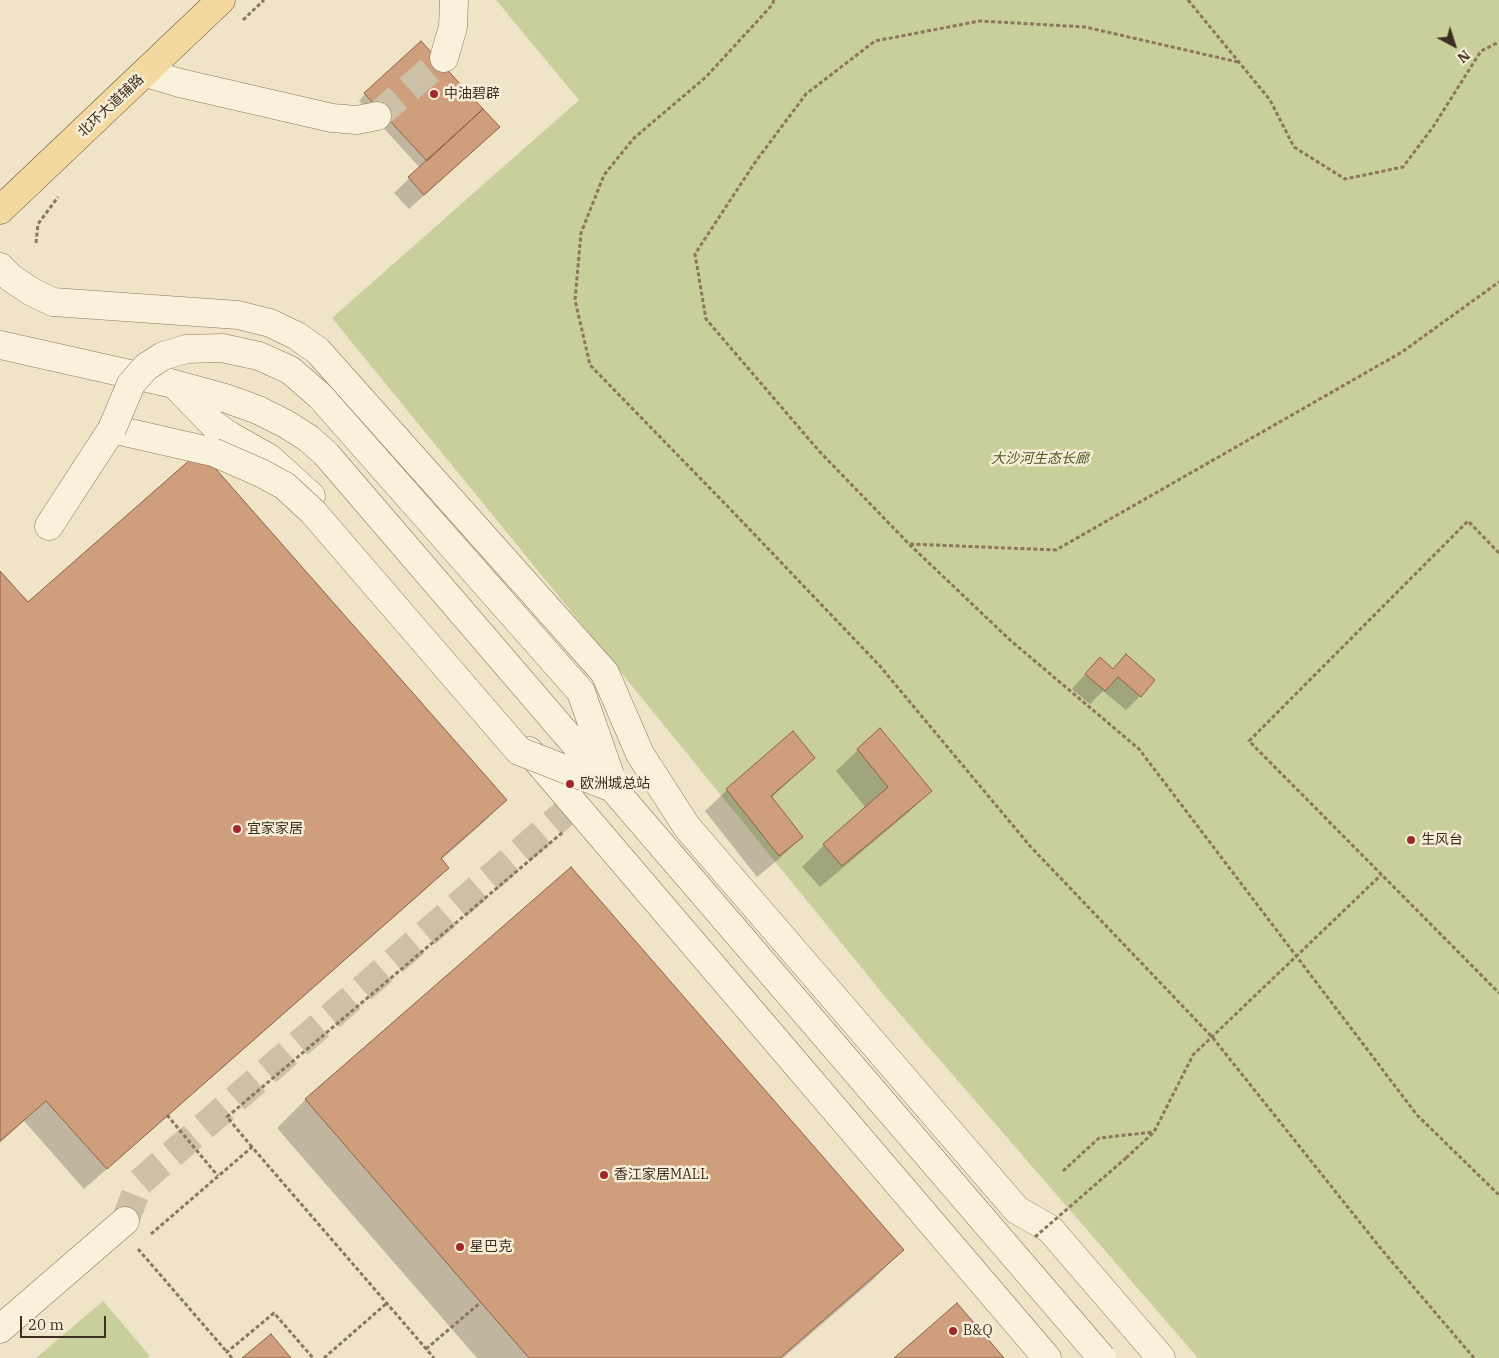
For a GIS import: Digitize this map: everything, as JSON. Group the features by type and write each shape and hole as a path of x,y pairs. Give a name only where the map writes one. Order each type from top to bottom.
{"main road":[{"name":"北环大道辅路","path":"0,210 221,0"}],"lane":[{"path":"444,58 453,28 454,0"},
{"path":"146,73 180,83 332,118 357,120 377,116"},
{"path":"0,267 11,278 32,292 53,302 238,315 270,323 297,336 318,351 605,673 640,754 687,827 1017,1210 1050,1229 1161,1358"},
{"path":"0,344 174,384 225,398 258,410 286,424 308,438 326,454 1102,1358"},
{"path":"49,526 112,430 130,384 146,367 163,356 186,349 222,348 260,356 290,370 320,396 582,692 614,789"},
{"path":"174,384 213,424 269,458 308,493 1047,1358"},
{"path":"112,430 213,452 261,473 285,486 313,512 519,751 614,789"},
{"path":"579,810 640,754"},
{"path":"0,1329 125,1222"}],"path":[{"path":"774,0 772,5 706,77 634,138 604,175 582,233 575,300 590,365 879,665 1030,846 1213,1038 1382,1250 1474,1358"},
{"path":"1188,0 1270,100 1294,147 1345,178 1403,167 1434,127 1481,51 1499,42"},
{"path":"1238,62 1085,26 980,21 875,41 806,94 756,162 695,254 706,320 819,452 909,544 1010,640 1140,749 1417,1115 1499,1195"},
{"path":"36,243 38,224 58,196"},
{"path":"909,544 1056,550 1402,352 1499,282"},
{"path":"1499,553 1468,521 1249,742 1499,993"},
{"path":"434,1358 227,1117 579,810"},
{"path":"1014,1255 1154,1132 1193,1055 1213,1038 1381,875"},
{"path":"167,1115 218,1176"},
{"path":"1063,1171 1099,1138 1154,1132"},
{"path":"157,1229 252,1147"},
{"path":"136,1247 232,1358"},
{"path":"426,1349 481,1302"},
{"path":"324,1358 387,1304"},
{"path":"227,1352 274,1313 313,1358"}],"green space":[{"name":"大沙河生态长廊","path":"496,0 1499,0 1499,1358 1198,1358 887,999 332,318 579,100"},
{"path":"103,1301 150,1356 147,1358 36,1358"}],"building":[{"path":"421,41 483,109 427,161 364,93"},
{"path":"483,109 500,127 424,195 408,177"},
{"name":"宜家家居","path":"200,451 507,800 441,858 449,868 107,1169 46,1101 0,1141 0,571 28,602"},
{"path":"1126,654 1155,680 1141,697 1118,677 1105,691 1085,674 1100,657 1113,669"},
{"path":"880,728 932,791 842,866 823,844 888,787 857,749"},
{"path":"793,731 815,758 771,796 803,837 779,856 726,789"},
{"name":"香江家居MALL","path":"571,867 904,1250 780,1358 529,1358 305,1099"},
{"name":"B&Q","path":"957,1303 1004,1358 894,1358"},
{"path":"271,1334 291,1358 242,1358"}],"tunnel":[{"path":"377,116 444,58"},
{"path":"125,1221 140,1182 575,804"}],"place":[{"name":"中油碧辟","path":"434,94"},
{"name":"欧洲城总站","path":"570,784"},
{"name":"宜家家居","path":"237,829"},
{"name":"生风台","path":"1411,840"},
{"name":"香江家居MALL","path":"604,1175"},
{"name":"星巴克","path":"460,1247"},
{"name":"B&Q","path":"953,1331"}]}
